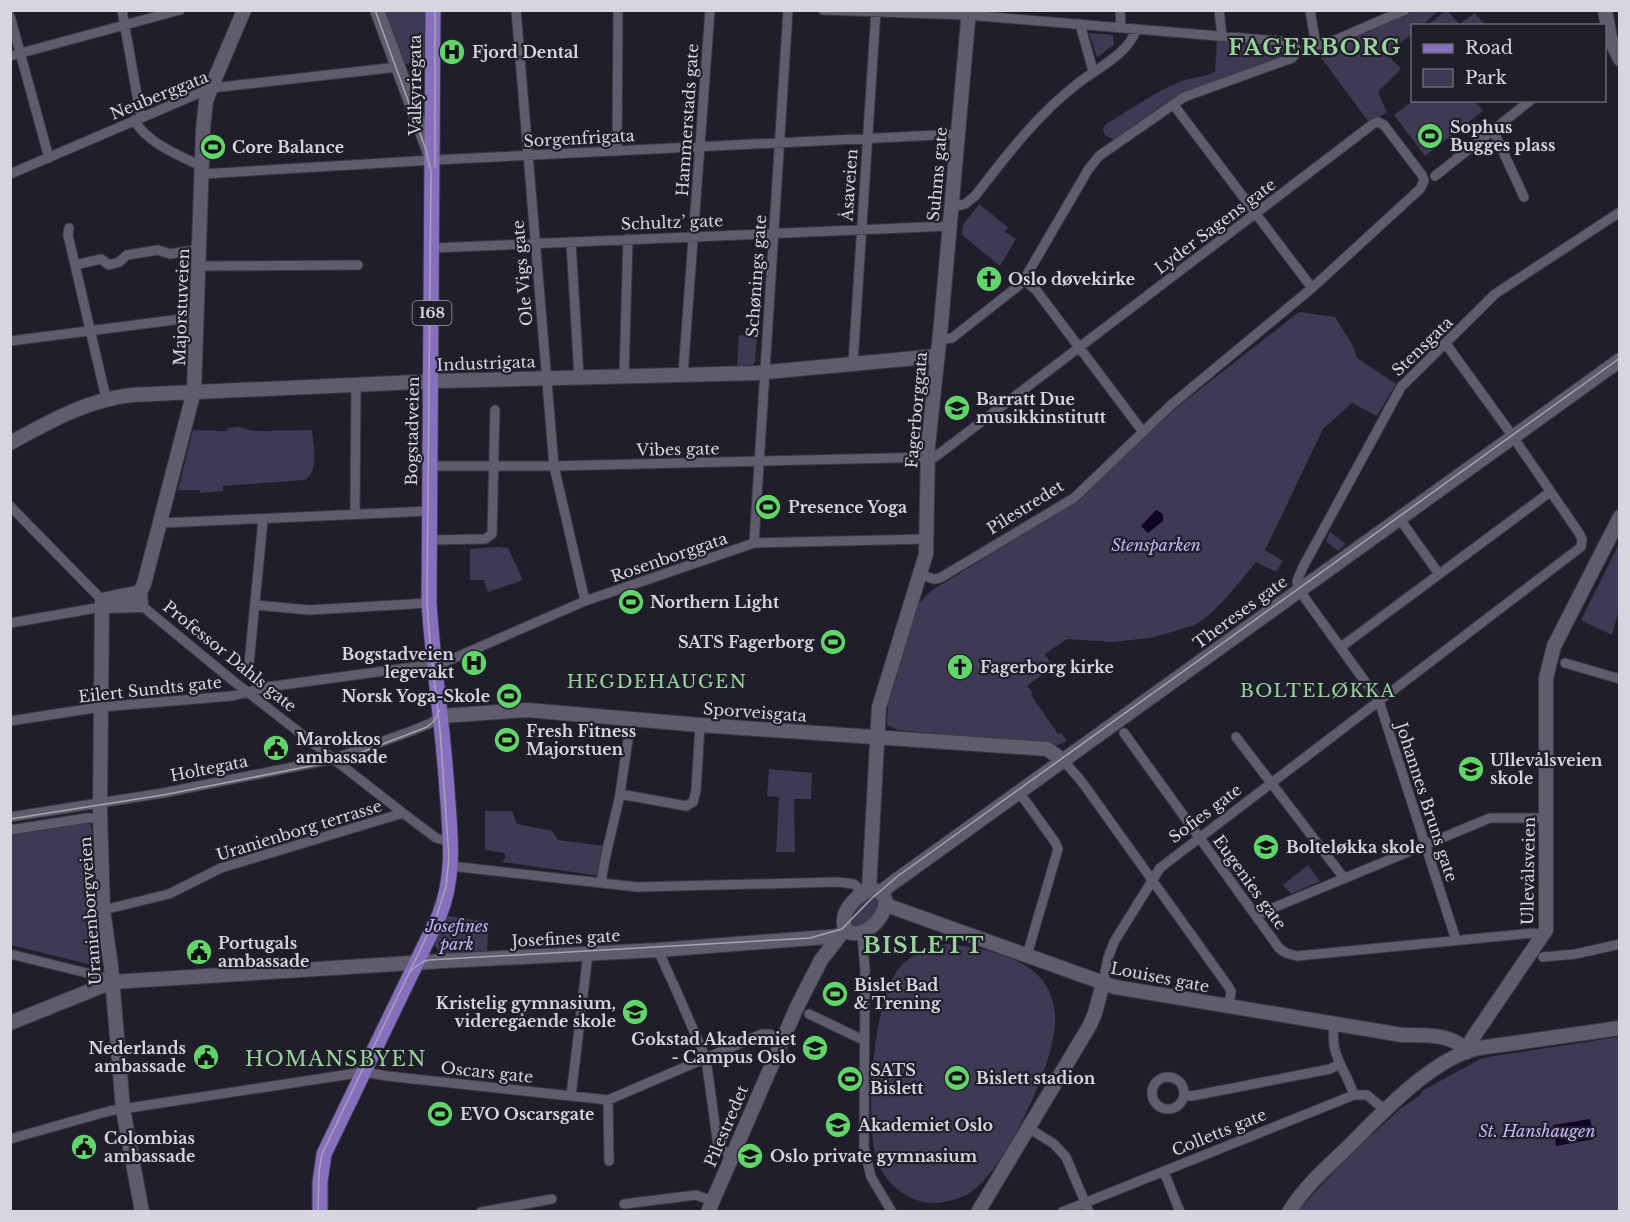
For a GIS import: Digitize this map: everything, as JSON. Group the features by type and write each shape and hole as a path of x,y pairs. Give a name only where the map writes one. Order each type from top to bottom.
{"main road":[{"name":"Valkyriegata","path":"433,10 433,160"},
{"name":"Bogstadveien","path":"433,160 429,603 441,716 451,863"},
{"name":"168","path":"320,1212 320,1182 324,1154 444,901 451,863"}],"street":[{"path":"122,10 138,128 151,139 202,171"},
{"path":"15,55 180,10"},
{"name":"Majorstuveien","path":"140,598 162,523 194,391 206,101 244,10"},
{"name":"Bogstadveien","path":"377,10 433,160"},
{"name":"Ole Vigs gate","path":"516,10 554,466 585,601"},
{"path":"617,151 618,10"},
{"name":"Hammerstads gate","path":"683,374 710,10"},
{"name":"Schønings gate","path":"754,543 788,10"},
{"path":"823,10 968,13 1222,36 1219,10"},
{"path":"1120,10 1121,27"},
{"path":"1310,10 1314,36 1318,45 1326,44 1405,10"},
{"name":"Åsaveien","path":"853,363 876,12"},
{"name":"Suhms gate","path":"939,340 968,13"},
{"path":"10,16 15,55 49,158"},
{"path":"1080,24 1094,71"},
{"path":"1606,25 1607,40 1620,59"},
{"path":"952,207 964,204 975,196 1054,103 1130,45 1136,29"},
{"name":"Fagerborggata","path":"918,574 926,555 927,459 939,340 952,338 1017,288 1024,280 1092,163 1184,97 1292,58 1296,51 1290,42 1222,36"},
{"name":"Neuberggata","path":"10,174 211,88 398,67"},
{"path":"1435,176 1528,102"},
{"path":"1173,104 1312,288"},
{"name":"Lyder Sagens gate","path":"927,459 941,454 1375,122 1384,125 1422,175"},
{"path":"1493,130 1524,197"},
{"name":"Sorgenfrigata","path":"202,171 957,134"},
{"name":"Pilestredet","path":"918,574 934,579 940,578 1067,503 1171,405 1312,288 1420,189 1424,182 1422,175"},
{"name":"Stensgata","path":"1299,590 1298,581 1303,567 1383,416 1401,387 1495,294 1620,212"},
{"name":"Schultz’ gate","path":"433,248 949,226"},
{"path":"69,228 68,235 106,398"},
{"path":"624,376 628,239"},
{"path":"571,242 579,377"},
{"path":"75,265 101,259 109,265 119,262 127,255 158,250 170,254 200,249"},
{"path":"199,266 358,265"},
{"path":"1024,280 1033,287 1143,432"},
{"path":"10,341 197,317"},
{"path":"1341,647 1550,492 1446,344"},
{"name":"Industrigata","path":"10,443 66,414 106,398 194,391 356,386 431,381 765,373 937,356"},
{"name":"Thereses gate","path":"875,895 1620,360"},
{"path":"355,514 356,386"},
{"path":"429,540 485,539 490,537 494,531 495,410"},
{"name":"Vibes gate","path":"430,466 927,459"},
{"name":"Sofies gate","path":"978,1212 1090,1025 1111,950 1160,868 1581,547 1582,538 1550,492"},
{"path":"10,506 102,603"},
{"path":"162,523 430,511"},
{"path":"1400,518 1439,574"},
{"path":"249,664 263,520"},
{"name":"Ullevålsveien","path":"1289,1212 1297,1200 1328,1167 1385,1110 1420,1080 1461,1054 1543,936 1547,920 1544,696 1549,659 1618,525"},
{"name":"Rosenborggata","path":"434,664 443,663 585,601 754,543 926,539"},
{"path":"842,932 862,934 878,919 875,895 877,737 882,691 918,574"},
{"name":"Johannes Bruns gate","path":"1299,590 1379,701 1456,940"},
{"path":"10,624 102,603 140,598"},
{"name":"Professor Dahls gate","path":"140,598 247,691 333,759 433,836 451,842"},
{"name":"Uranienborgveien","path":"102,603 100,818 103,910 123,1109 142,1212"},
{"path":"256,605 309,610 429,603"},
{"path":"1565,663 1620,678"},
{"name":"Eilert Sundts gate","path":"10,721 101,707 224,697 267,687 434,664"},
{"name":"Sporveisgata","path":"441,716 527,710 700,725 1047,749 1063,760"},
{"name":"Holtegata","path":"10,817 163,793 333,759 419,728 441,716"},
{"path":"601,883 606,850 613,833 631,718"},
{"path":"620,794 690,806 696,791 700,725"},
{"name":"Eugenies gate","path":"1124,733 1279,948 1286,953 1298,956 1534,933 1543,936"},
{"path":"1236,737 1344,879"},
{"path":"1063,760 1082,782 1228,986 1231,991 1229,1007"},
{"path":"1019,792 1058,849 1027,956"},
{"name":"Uranienborg terrasse","path":"103,910 169,894 221,868 403,813"},
{"path":"10,830 100,818"},
{"path":"1256,915 1490,818 1546,818"},
{"path":"451,863 480,869 637,887 838,882 854,884 875,895"},
{"name":"Pilestredet","path":"710,1206 782,1040 821,960 842,932 846,914 852,903 875,895"},
{"name":"Louises gate","path":"875,895 1027,956 1103,983 1229,1007 1402,1035 1455,1040 1461,1054"},
{"name":"Josefines gate","path":"10,954 99,976 112,982 658,950 842,932"},
{"path":"862,934 865,970 866,1157 876,1186 892,1212"},
{"path":"1543,957 1576,954 1620,944"},
{"path":"658,950 706,1059 718,1146 732,1155"},
{"path":"571,1096 588,953"},
{"path":"10,1023 112,982"},
{"path":"809,1014 859,1038 865,1038"},
{"path":"1334,1024 1333,1043 1339,1064 1347,1074 1354,1095 1366,1095 1385,1110"},
{"path":"1461,1054 1620,1028"},
{"name":"Oscars gate","path":"10,1138 109,1111 364,1072 608,1100 762,1034 769,1034 782,1040"},
{"path":"1184,1095 1192,1096 1330,1068 1339,1064"},
{"name":"Colletts gate","path":"1062,1212 1088,1207 1164,1172 1354,1095"},
{"path":"608,1100 609,1161"},
{"path":"1027,1127 1054,1144 1066,1157 1088,1207"},
{"path":"1164,1172 1180,1212"},
{"path":"624,1204 696,1195 710,1206"},
{"path":"481,1212 552,1199"}],"green space":[{"path":"382,11 429,11 426,61 405,64 388,18"},
{"path":"1414,11 1438,11 1424,24 1411,24 1411,35 1387,54 1401,69 1378,92 1387,113 1368,121 1317,52"},
{"path":"1448,11 1459,24 1428,24"},
{"path":"1475,13 1484,24 1462,24"},
{"path":"1089,33 1113,35 1114,45 1097,57"},
{"path":"1217,40 1285,46 1288,53 1186,93 1158,108 1114,140 1105,135 1103,129 1106,124 1151,96 1183,80 1215,72"},
{"name":"Sophus Bugges plass","path":"1411,102 1476,102 1483,111 1425,156 1394,115"},
{"path":"979,204 1008,227 1005,232 1016,239 1000,266 962,235 963,225"},
{"name":"Stensparken","path":"1299,312 1335,317 1353,346 1357,358 1396,384 1377,416 1352,403 1323,429 1265,550 1283,561 1276,572 1256,562 1226,598 1195,625 1151,638 1111,642 1067,639 1045,654 1053,667 1027,686 1058,734 1061,733 1067,741 1058,745 898,730 887,725 891,690 919,603 931,591 1072,504 1176,408"},
{"path":"739,335 757,337 753,365 737,366"},
{"path":"239,427 253,431 312,430 314,465 309,476 304,480 223,486 223,491 200,493 200,490 178,490 193,430 227,431 228,428"},
{"path":"1330,532 1346,544 1338,551 1326,541"},
{"path":"1619,544 1619,610 1612,635 1581,620"},
{"path":"508,548 523,580 488,592 484,580 470,580 470,549"},
{"path":"769,769 812,773 811,799 794,799 795,852 776,852 779,797 767,796"},
{"path":"485,811 512,811 517,824 552,831 558,840 605,846 600,876 502,862 506,857 504,853 485,850"},
{"path":"90,823 92,830 95,902 101,952 96,966 11,945 11,835"},
{"path":"1308,865 1320,881 1291,894 1283,885"},
{"path":"871,896 879,898 874,915 860,927 851,926 856,908"},
{"name":"Josefines park","path":"448,916 489,922 487,951 440,954 434,944"},
{"name":"Bislett stadion","path":"949,944 1000,954 1034,972 1043,981 1051,996 1055,1024 1038,1088 1001,1158 988,1176 971,1192 947,1202 937,1203 908,1196 891,1184 885,1176 876,1157 873,1140 871,1091 876,1037 881,1012 887,990 895,974 905,962 918,953"},
{"name":"St. Hanshaugen","path":"1619,1037 1619,1211 1296,1212 1370,1134 1372,1135 1400,1109 1419,1096 1422,1091 1482,1058"}],"shaded area":[{"path":"1156,510 1163,514 1163,521 1148,533 1141,526"},
{"path":"1590,1119 1594,1139 1556,1146 1553,1125"}],"tram line":[{"path":"318,1212 319,1171 322,1154 437,915 446,887 449,857 440,730 427,603 431,171 426,150 375,10"},
{"path":"435,10 435,167"},
{"path":"409,972 422,962 429,960 810,938 842,929 871,899 898,876 1620,358"},
{"path":"10,819 163,795 326,763 349,757 427,727 434,721 440,710"}],"place":[{"name":"Fjord Dental","path":"452,52"},
{"name":"Sophus Bugges plass","path":"1430,136"},
{"name":"Core Balance","path":"213,147"},
{"name":"Oslo døvekirke","path":"989,279"},
{"name":"Barratt Due musikkinstitutt","path":"957,408"},
{"name":"Presence Yoga","path":"768,507"},
{"name":"Northern Light","path":"631,602"},
{"name":"SATS Fagerborg","path":"833,642"},
{"name":"Bogstadveien legevakt","path":"474,663"},
{"name":"Fagerborg kirke","path":"960,667"},
{"name":"Norsk Yoga-Skole","path":"509,696"},
{"name":"Fresh Fitness Majorstuen","path":"507,740"},
{"name":"Marokkos ambassade","path":"276,748"},
{"name":"Ullevålsveien skole","path":"1471,769"},
{"name":"Bolteløkka skole","path":"1266,847"},
{"name":"Portugals ambassade","path":"199,952"},
{"name":"Bislet Bad & Trening","path":"835,994"},
{"name":"Kristelig gymnasium, videregående skole","path":"635,1012"},
{"name":"Gokstad Akademiet - Campus Oslo","path":"815,1048"},
{"name":"Nederlands ambassade","path":"206,1057"},
{"name":"Bislett stadion","path":"957,1078"},
{"name":"SATS Bislett","path":"850,1079"},
{"name":"EVO Oscarsgate","path":"440,1114"},
{"name":"Akademiet Oslo","path":"838,1125"},
{"name":"Colombias ambassade","path":"84,1147"},
{"name":"Oslo private gymnasium","path":"750,1156"}],"district":[{"name":"FAGERBORG","path":"1315,47"},
{"name":"HEGDEHAUGEN","path":"657,682"},
{"name":"BOLTELØKKA","path":"1318,691"},
{"name":"BISLETT","path":"924,945"},
{"name":"HOMANSBYEN","path":"336,1059"}]}
